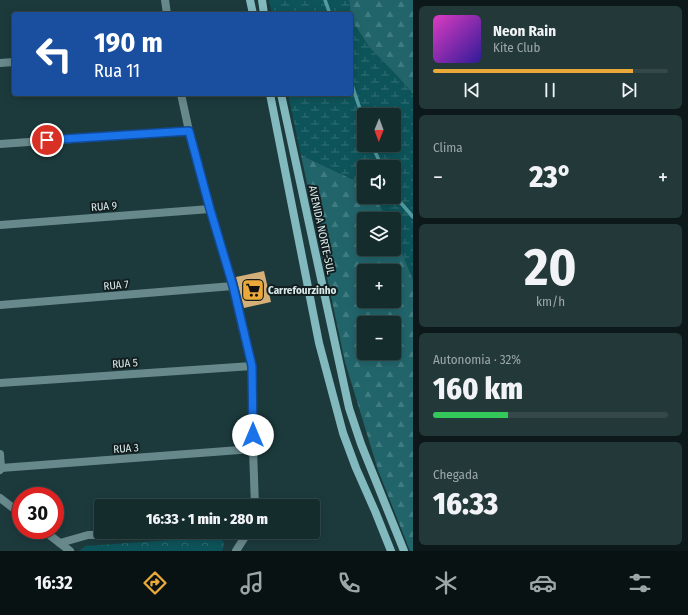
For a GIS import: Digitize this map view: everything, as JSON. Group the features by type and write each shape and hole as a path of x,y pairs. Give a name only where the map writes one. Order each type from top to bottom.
{"main road":[{"path":"250,0 253,12"},
{"path":"262,0 264,12"},
{"path":"270,96 319,343 343,433 391,551"},
{"name":"AVENIDA NORTE-SUL","path":"281,96 349,408 361,444 404,551"}],"street":[{"path":"165,0 167,12"},
{"path":"0,63 12,62"},
{"path":"182,96 189,131 233,286 252,366 255,499"},
{"path":"0,144 189,131"},
{"name":"RUA 9","path":"0,225 210,209"},
{"name":"RUA 7","path":"0,305 233,286"},
{"name":"RUA 5","path":"0,383 252,366"},
{"name":"RUA 3","path":"1,469 253,449"},
{"path":"0,454 1,469"},
{"path":"0,498 12,507"},
{"path":"60,542 94,535"},
{"path":"56,539 70,551"},
{"path":"236,551 244,539"}],"green space":[{"path":"269,0 349,0 351,12 272,12"},
{"path":"349,0 413,0 413,94 369,47 353,22 353,12 350,12"},
{"path":"353,22 369,47 413,94 413,280 401,250 401,212 383,212 379,204 401,204 401,160 357,160 357,182 301,155 288,96 353,96"},
{"path":"301,155 357,182 357,204 380,204 384,212 357,212 357,256 401,256 401,250 413,280 413,551 410,551 378,470 345,362"},
{"path":"186,539 220,539 223,541 224,546 222,551 79,551 85,546"}],"building":[{"name":"Carrefourzinho","path":"264,271 271,302 244,308 236,277"}],"waterway":[{"path":"325,0 329,12"},
{"path":"353,88 360,108"},
{"path":"375,152 379,160"},
{"path":"401,203 413,217"}],"place":[{"name":"Carrefourzinho","path":"253,290"}],"route":[{"path":"47,140 189,131 233,286 252,366 253,435"}]}
